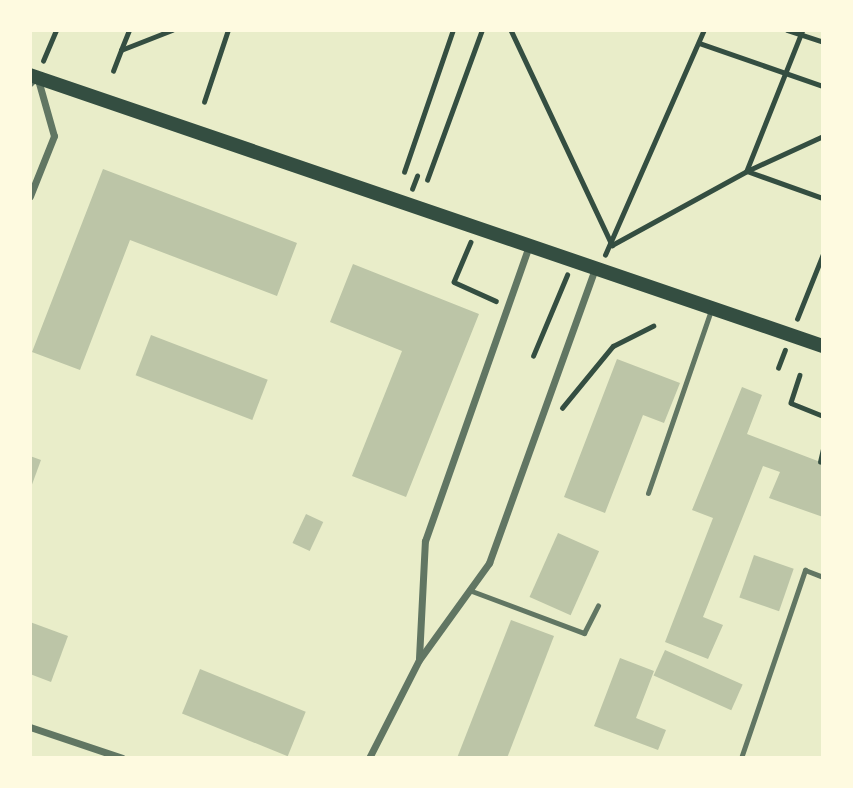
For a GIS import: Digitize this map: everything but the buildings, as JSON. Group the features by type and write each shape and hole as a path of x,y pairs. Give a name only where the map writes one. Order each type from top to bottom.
{"main road":[{"path":"32,78 478,225 823,346"}],"street":[{"path":"30,196 54,136 32,78"},
{"path":"419,660 425,541 531,243"},
{"path":"369,758 419,660 489,564 596,267"},
{"path":"30,727 122,758"}],"lane":[{"path":"648,493 712,307"},
{"path":"741,758 805,570 823,577"},
{"path":"469,590 584,633 598,605"}],"path":[{"path":"32,78 56,30"},
{"path":"113,71 129,30"},
{"path":"121,50 172,30"},
{"path":"204,102 228,30"},
{"path":"404,172 453,30"},
{"path":"428,180 482,30"},
{"path":"511,30 612,245"},
{"path":"612,245 704,30"},
{"path":"787,30 802,32 823,42"},
{"path":"747,170 802,32"},
{"path":"699,43 823,86"},
{"path":"612,245 747,170 823,136"},
{"path":"747,170 823,198"},
{"path":"478,225 454,282 508,307"},
{"path":"801,310 823,254"},
{"path":"533,355 574,258"},
{"path":"558,412 613,346 653,326"},
{"path":"800,375 791,404 823,416"},
{"path":"820,462 823,449"}]}
